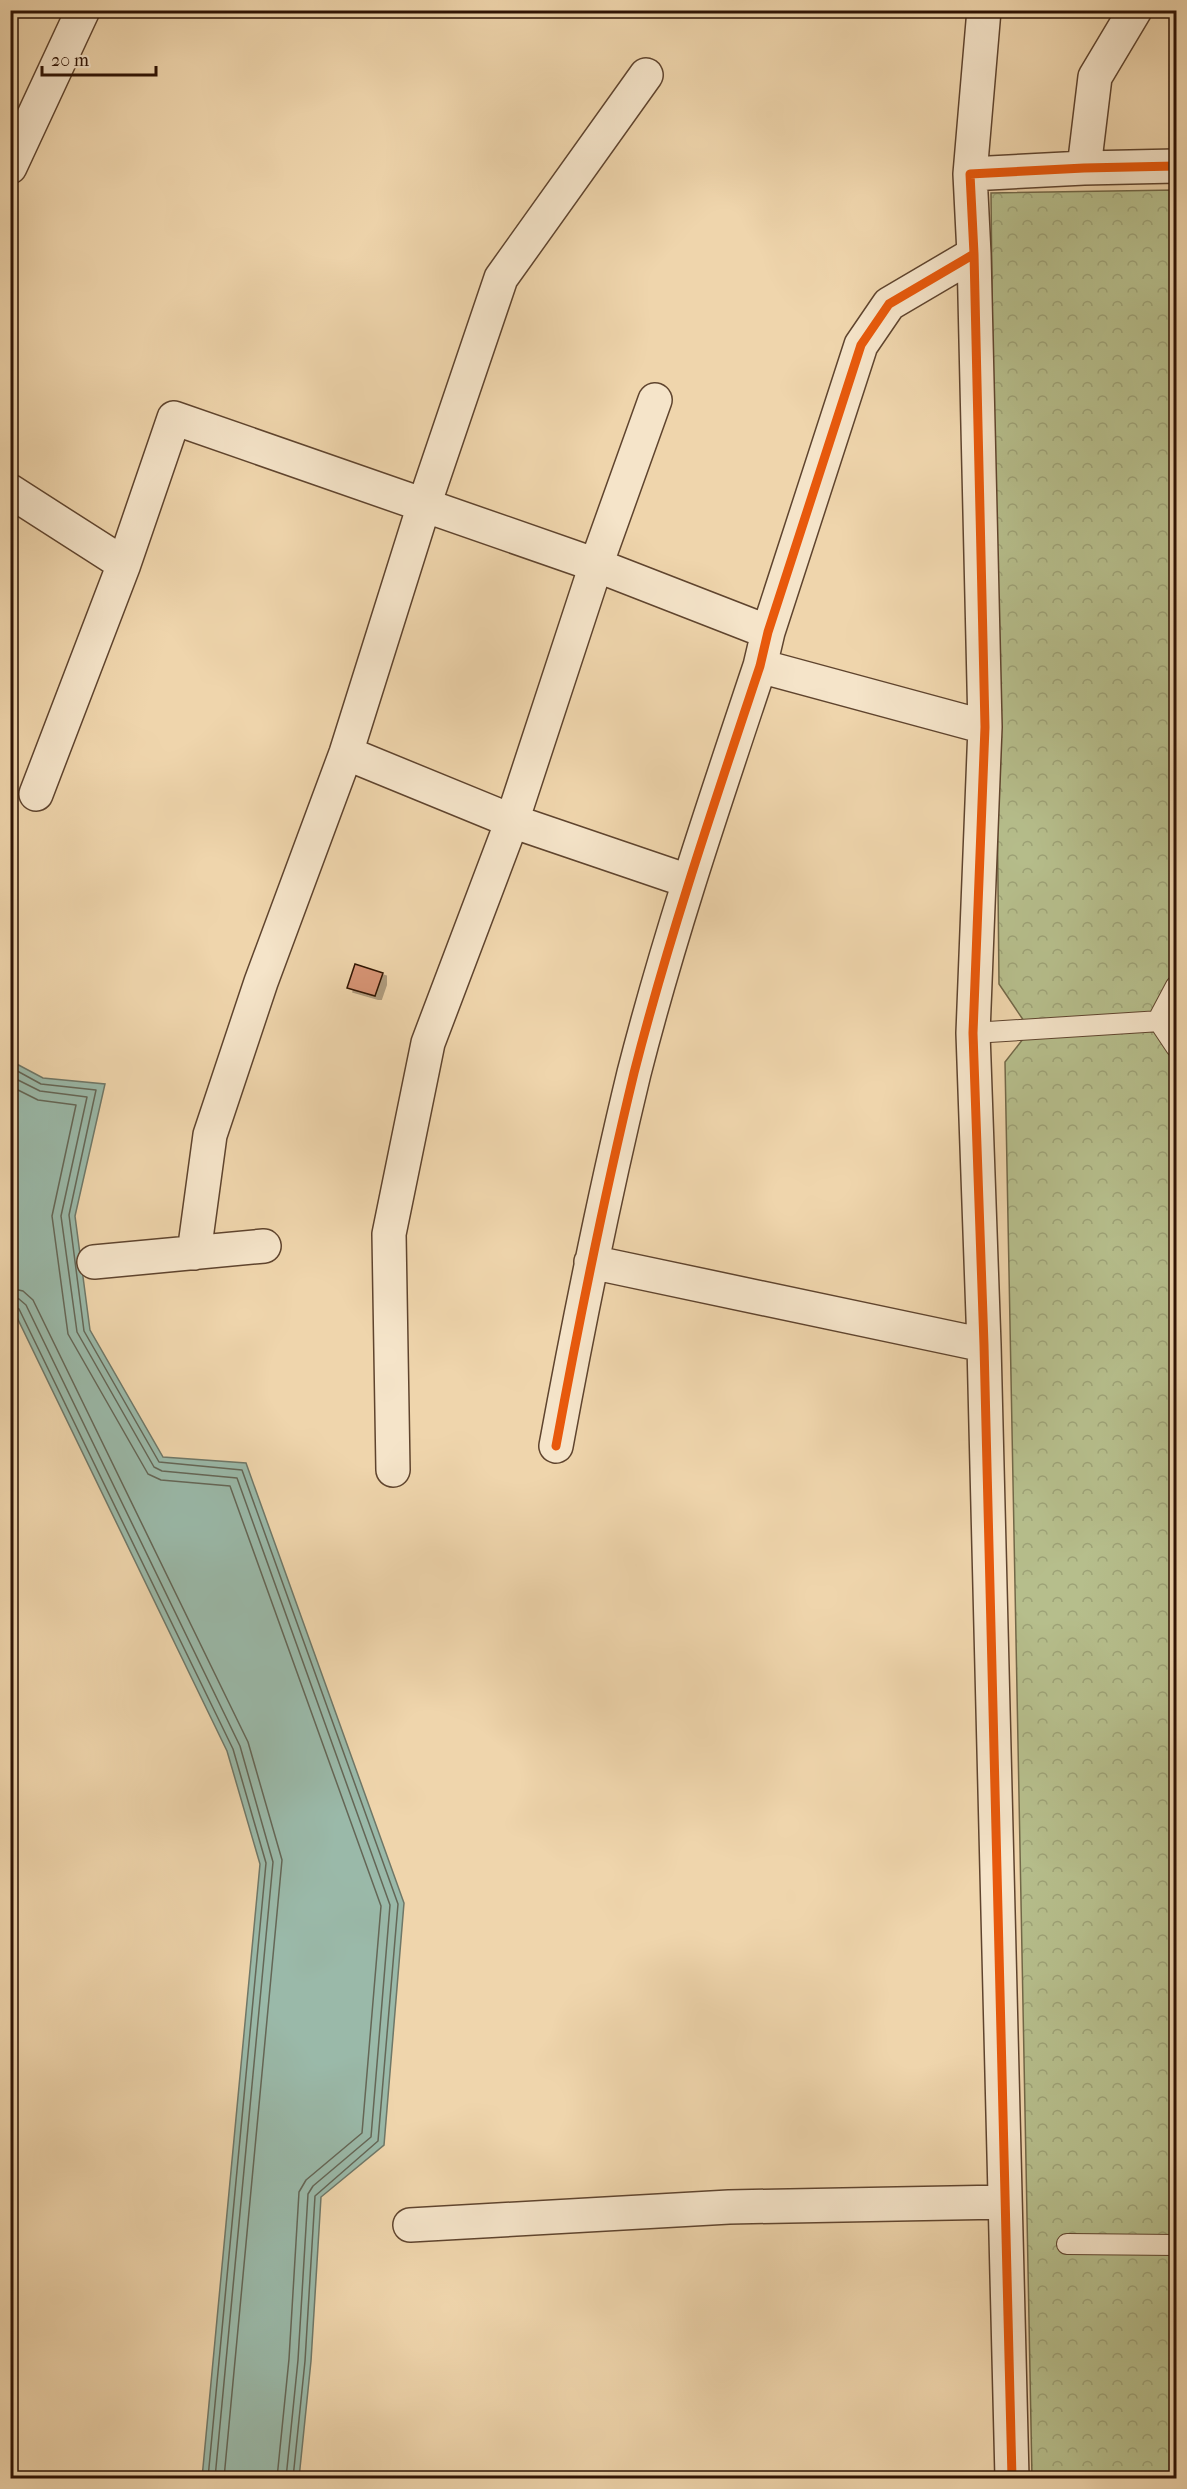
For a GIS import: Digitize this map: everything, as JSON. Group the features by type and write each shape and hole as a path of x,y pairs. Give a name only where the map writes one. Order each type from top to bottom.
{"street":[{"path":"10,167 83,10"},
{"path":"984,10 970,174 975,254 986,727 974,1033 1012,2478"},
{"path":"1084,168 1095,77 1135,10"},
{"path":"194,1253 210,1135 261,982 346,753 424,505 501,278 646,75"},
{"path":"970,174 1176,166"},
{"path":"556,1446 591,1262 635,1072 688,881 760,666 768,632 861,345 889,304 975,254"},
{"path":"393,1470 389,1234 428,1043 512,821 596,565 655,400"},
{"path":"36,794 124,564 174,418 596,565 768,632"},
{"path":"10,491 124,564"},
{"path":"760,666 986,727"},
{"path":"346,753 512,821 688,881"},
{"path":"94,1262 264,1246"},
{"path":"591,1262 984,1345"},
{"path":"410,2225 729,2207 1005,2202"}],"lane":[{"path":"1176,986 1167,1020 1176,1047"},
{"path":"974,1033 1167,1020"},
{"path":"1067,2244 1176,2245"}],"green space":[{"path":"1176,190 1176,2478 1032,2478 1005,1062 1030,1030 999,984 991,193"}],"water":[{"path":"11,1061 43,1078 105,1084 75,1216 90,1330 163,1457 246,1463 404,1903 384,2145 321,2197 311,2361 299,2478 202,2478 260,1864 227,1751 11,1305"}],"building":[{"path":"355,964 383,973 375,996 347,988"}],"cycle path":[{"path":"1012,2478 984,1345 973,1033 985,727 974,254 970,174 1176,166"},
{"path":"556,1446 602,1213 634,1073 662,971 861,345 889,304 974,254"}]}
